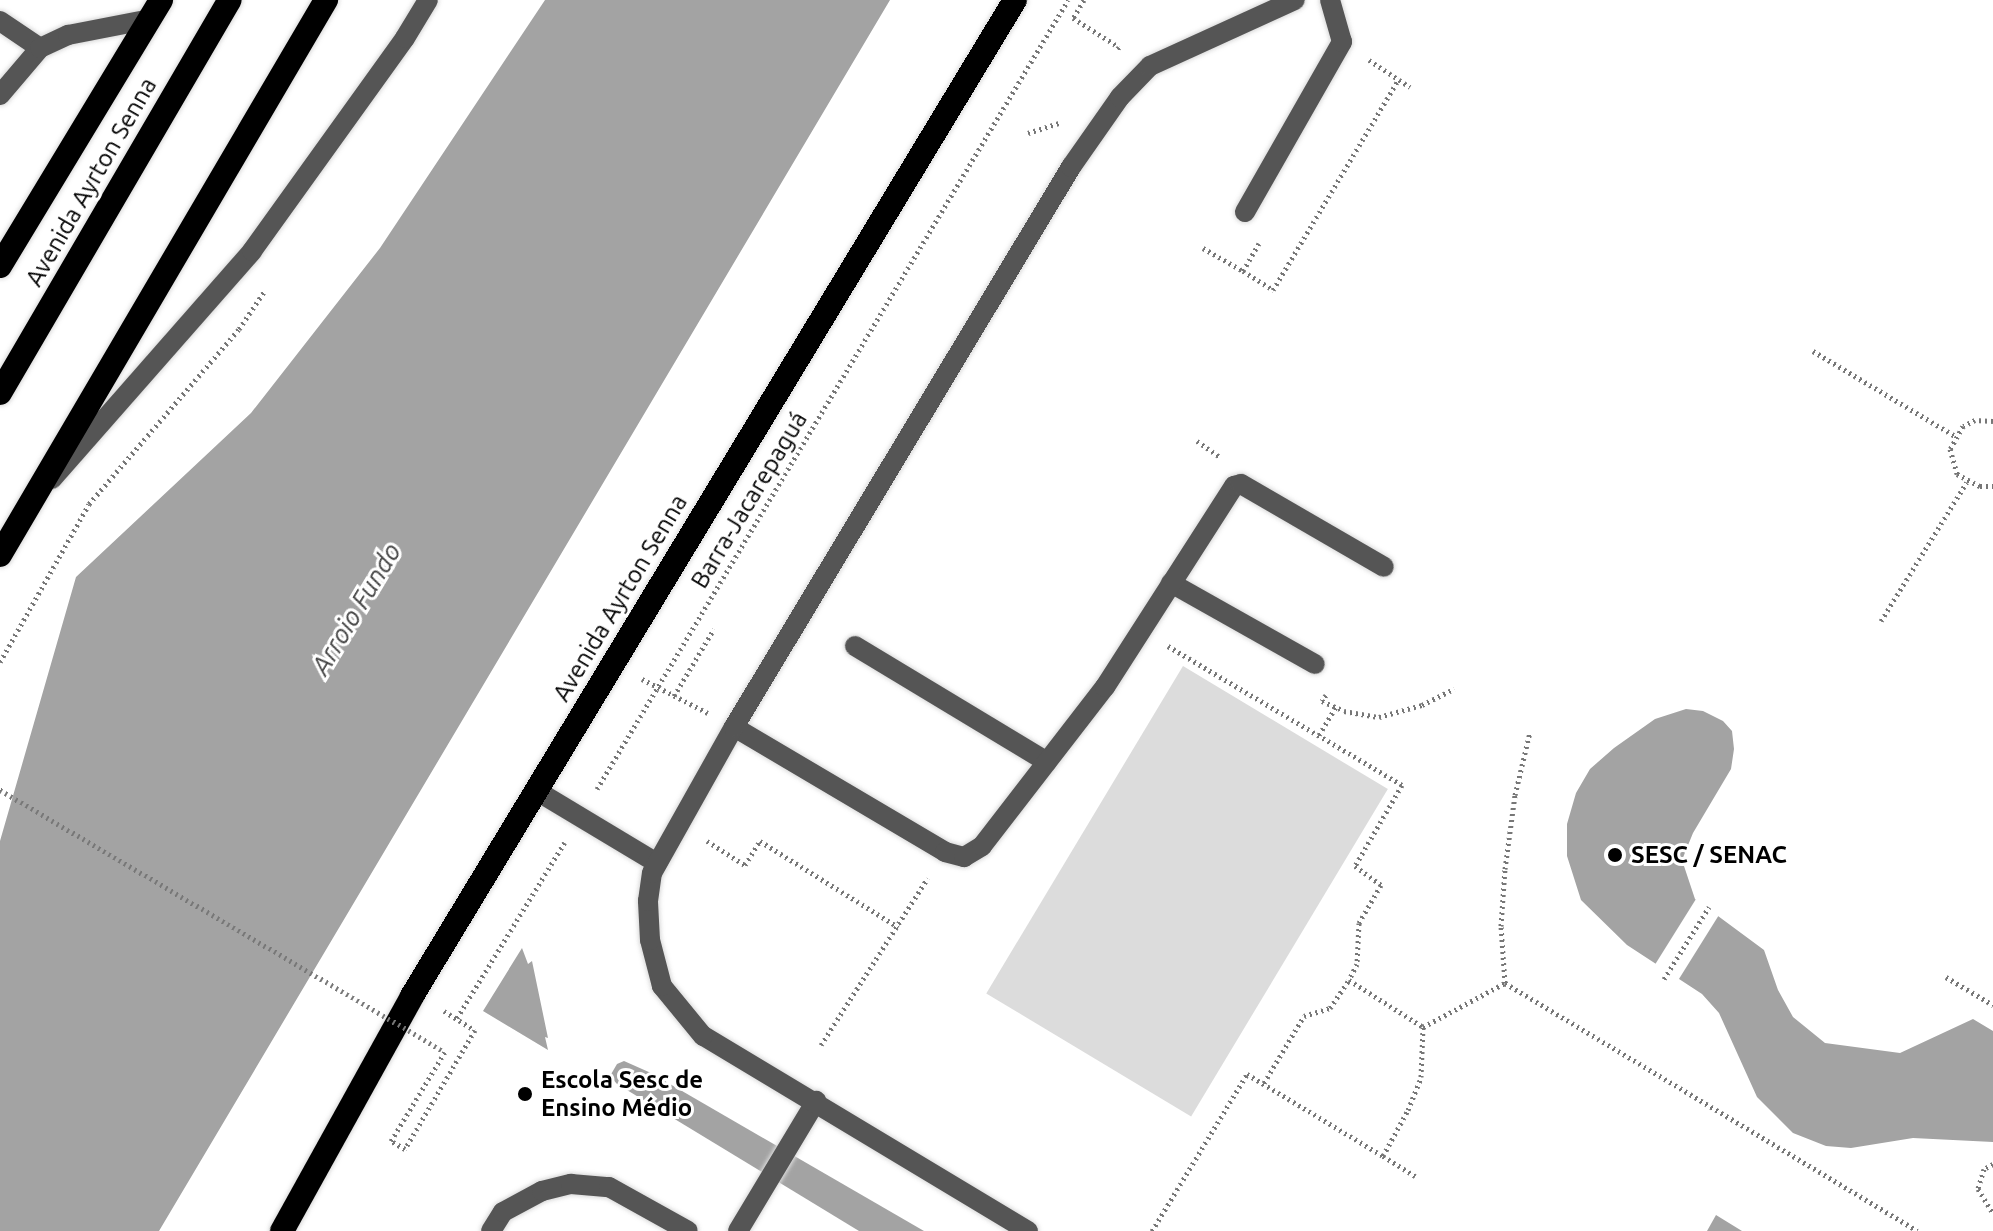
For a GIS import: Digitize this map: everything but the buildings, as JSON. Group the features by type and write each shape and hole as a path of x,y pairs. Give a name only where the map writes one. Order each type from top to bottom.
{"highway":[{"name":"Avenida Ayrton Senna","path":"0,393 230,0"},
{"path":"0,555 326,0"},
{"name":"Avenida Ayrton Senna","path":"282,1231 412,996 1015,0"},
{"name":"Avenida Ayrton Senna","path":"0,266 155,9"}],"lane":[{"path":"21,515 252,251 405,38 428,0"},
{"path":"1028,1231 816,1101 703,1036 662,986 649,927 648,901 652,873 734,727 1071,167 1120,97 1150,66 1295,0"},
{"path":"1245,212 1342,42 1330,0"},
{"path":"0,95 40,48 68,35 155,9"},
{"path":"0,21 40,48"},
{"path":"734,727 945,852 964,857 982,846 1105,687 1227,493 1241,484 1384,567"},
{"path":"1171,583 1315,664"},
{"path":"855,646 1047,762"},
{"path":"537,791 657,863"},
{"path":"738,1231 816,1101"},
{"path":"491,1231 503,1212 542,1191 571,1184 609,1187 688,1231"}],"path":[{"name":"Barra-Jacarepaguá","path":"0,790 445,1052 391,1141 405,1149 475,1030 457,1018 1068,0"},
{"path":"1084,0 1073,18 1119,47 1111,59"},
{"path":"1342,42 1410,87"},
{"path":"1243,271 1273,290 1399,79"},
{"path":"1028,133 1063,121"},
{"path":"1813,351 1955,436"},
{"path":"1993,421 1975,420 1955,436 1950,449 1951,462 1957,474 1967,482 1993,486"},
{"path":"1881,621 1967,482"},
{"path":"674,696 714,629"},
{"path":"1141,631 1402,785 1355,866 1381,885 1359,923 1357,964 1330,1008 1304,1016 1264,1083"},
{"path":"614,663 734,727"},
{"path":"1315,664 1336,678 1322,701 1379,717 1422,705 1454,689"},
{"path":"1319,735 1336,707"},
{"path":"1505,983 1501,926 1505,869 1515,795 1530,732"},
{"path":"680,824 745,865 760,841 898,927"},
{"path":"821,1045 945,852"},
{"path":"1664,979 1709,907"},
{"path":"1946,977 1993,1005"},
{"path":"1349,980 1423,1027"},
{"path":"1423,1027 1505,983"},
{"path":"1505,983 1917,1231"},
{"path":"1383,1156 1421,1077 1423,1027"},
{"path":"1152,1231 1247,1074 1415,1176"},
{"path":"1993,1164 1984,1169 1978,1189 1993,1213"}],"shaded area":[{"path":"1183,666 1388,789 1191,1117 986,993"}],"water":[{"name":"Arroio Fundo","path":"545,0 890,0 159,1231 0,1231 0,841 76,577 251,413 380,248"},
{"path":"1686,709 1703,711 1723,721 1732,731 1734,749 1731,769 1693,833 1682,860 1695,899 1764,950 1778,990 1793,1017 1825,1043 1900,1053 1973,1019 1993,1031 1993,1142 1913,1138 1851,1148 1826,1146 1793,1133 1757,1097 1719,1013 1702,994 1627,945 1581,900 1567,856 1567,824 1576,793 1590,769 1614,748 1655,719"},
{"path":"522,948 528,964 532,961 548,1050 483,1011"},
{"path":"624,1061 651,1073 924,1231 859,1231 617,1084 610,1076 617,1064"},
{"path":"1716,1215 1742,1231 1707,1231"}],"pier":[{"path":"1696,899 1720,914 1678,981 1654,966"}],"place":[{"name":"SESC / SENAC","path":"1615,855"},
{"name":"Escola Sesc de Ensino Médio","path":"525,1094"}]}
